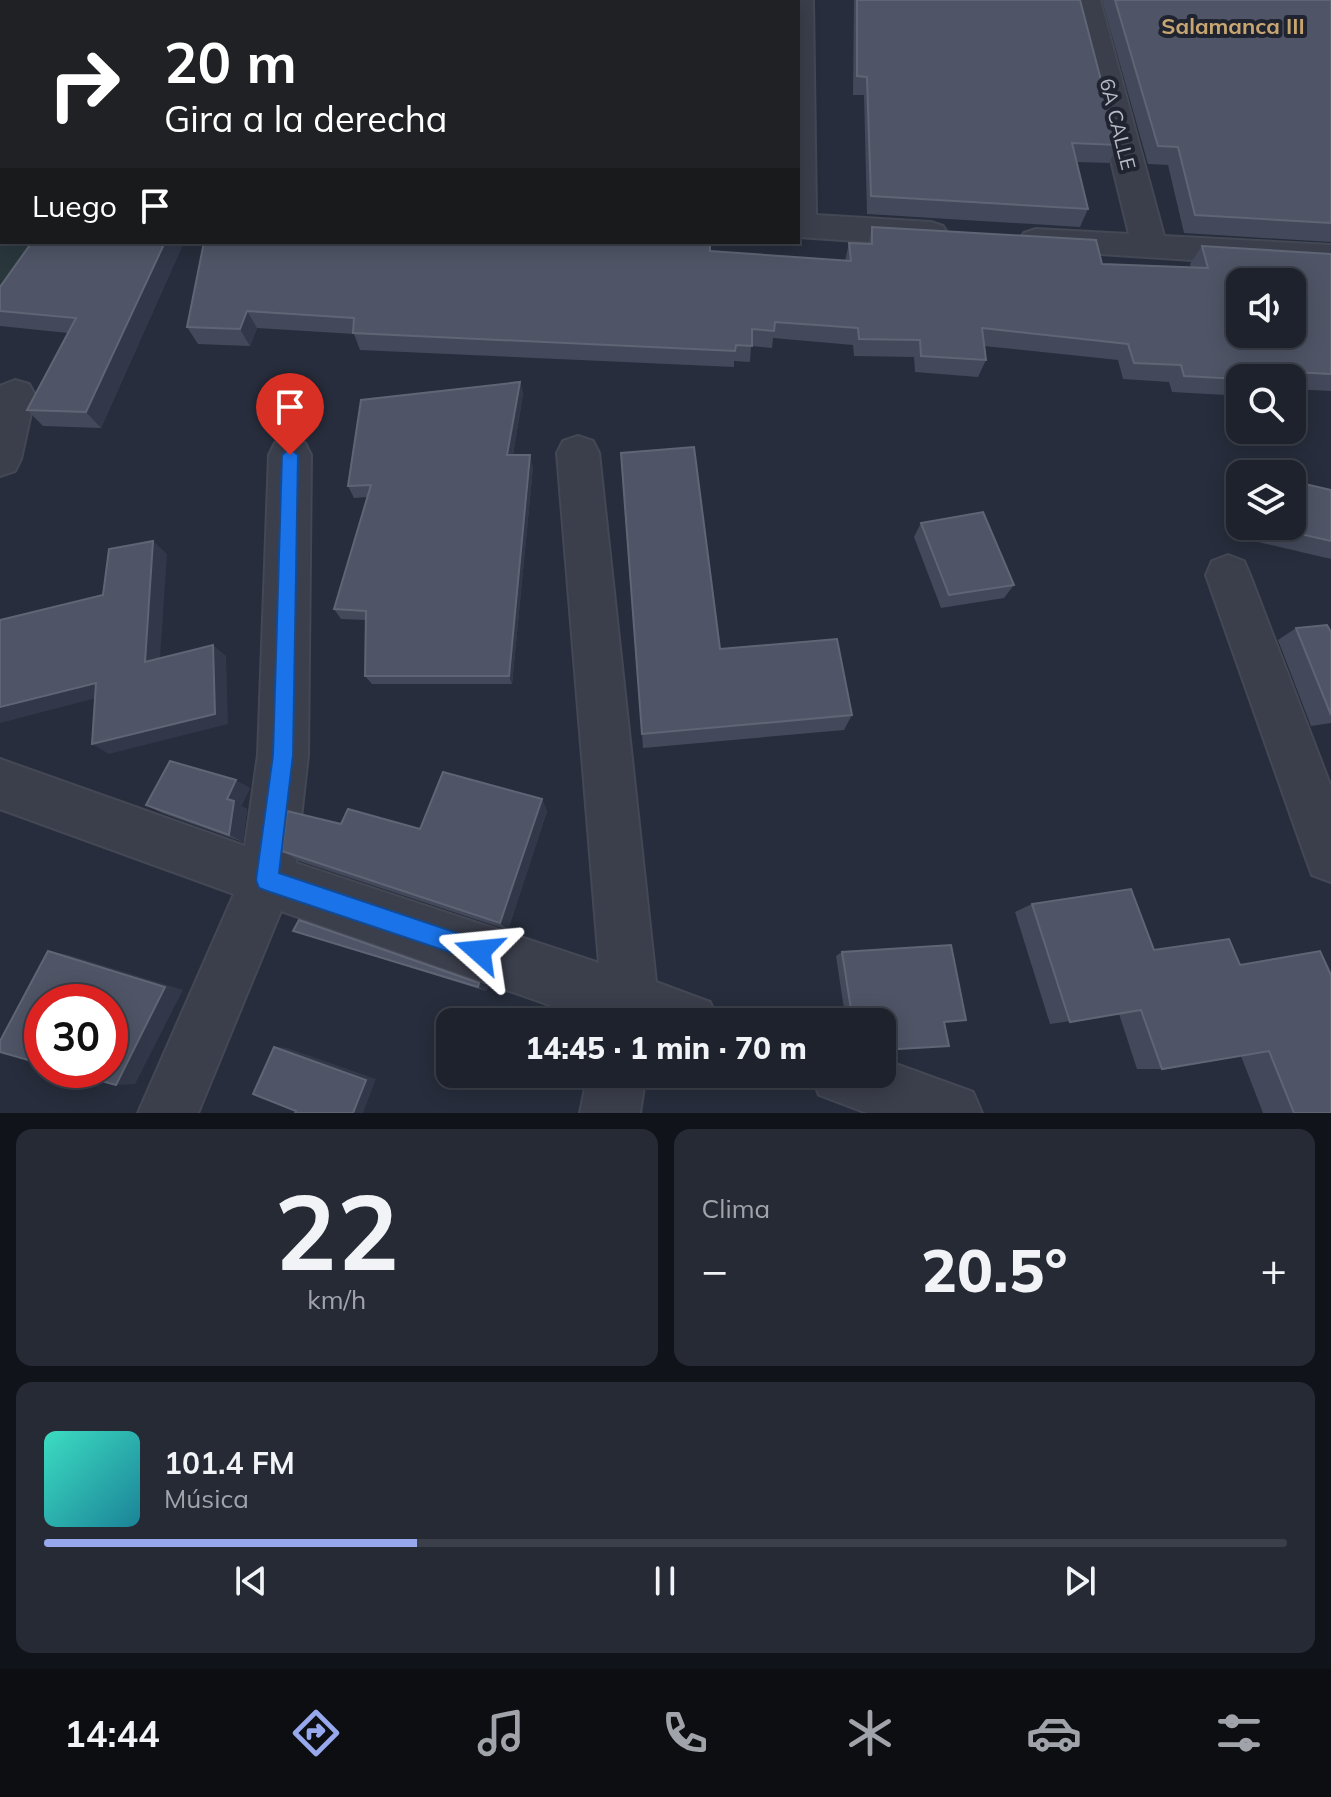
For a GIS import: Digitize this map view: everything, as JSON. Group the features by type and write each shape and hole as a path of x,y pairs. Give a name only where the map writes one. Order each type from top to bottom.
{"street":[{"name":"6A CALLE","path":"1086,0 1150,248"},
{"path":"800,225 958,236"},
{"path":"1006,239 1331,257"},
{"path":"0,459 15,395"},
{"path":"578,453 628,1008"},
{"path":"168,1113 267,880 283,755 290,455"},
{"path":"1228,575 1331,856"},
{"path":"0,784 617,1008"},
{"path":"610,1113 614,1088"},
{"path":"880,1088 952,1113"}],"shaded area":[{"path":"0,244 42,244 0,291"}],"building":[{"path":"857,0 1080,0 1118,145 1072,143 1088,209 871,196 867,77 857,76"},
{"path":"1115,0 1331,0 1331,223 1195,215 1178,147 1158,146"},
{"path":"872,227 1096,240 1102,264 1208,268 1202,246 1331,254 1331,374 1306,373 1306,364 1226,364 1226,378 1184,376 1181,365 1134,363 1128,344 982,328 986,360 921,356 920,340 859,339 858,328 775,322 774,331 752,329 752,346 736,345 735,351 353,333 354,318 247,311 240,329 187,327 204,244 690,244 710,245 710,251 851,261 849,243 872,244"},
{"path":"31,244 164,244 86,412 27,410 76,318 0,311 0,287"},
{"path":"520,382 507,455 530,455 509,676 365,676 366,611 334,609 371,485 348,486 361,400"},
{"path":"694,447 720,649 837,639 852,715 642,734 621,453"},
{"path":"1306,484 1331,490 1331,541 1306,535"},
{"path":"983,512 1014,585 949,595 921,523"},
{"path":"153,541 145,662 213,645 215,714 92,744 96,683 0,707 0,620 103,595 109,549"},
{"path":"1327,625 1331,632 1331,715 1296,628"},
{"path":"170,761 236,780 227,799 234,801 229,835 146,805"},
{"path":"443,772 542,799 500,923 282,851 287,811 341,824 348,809 420,829"},
{"path":"1131,889 1154,950 1229,939 1240,965 1320,951 1331,975 1331,1113 1294,1113 1269,1051 1162,1069 1141,1010 1070,1022 1032,904"},
{"path":"299,920 479,983 478,987 293,931"},
{"path":"951,945 966,1020 944,1022 949,1046 896,1049 896,1008 851,1008 842,952"},
{"path":"48,951 165,987 128,1061 128,984 30,984"},
{"path":"24,996 24,1059 0,1052 0,1041"},
{"path":"274,1047 366,1080 353,1113 295,1113 253,1094"}],"district":[{"name":"Salamanca III","path":"1233,26"}],"route":[{"path":"290,455 283,755 267,880 479,951"}]}
